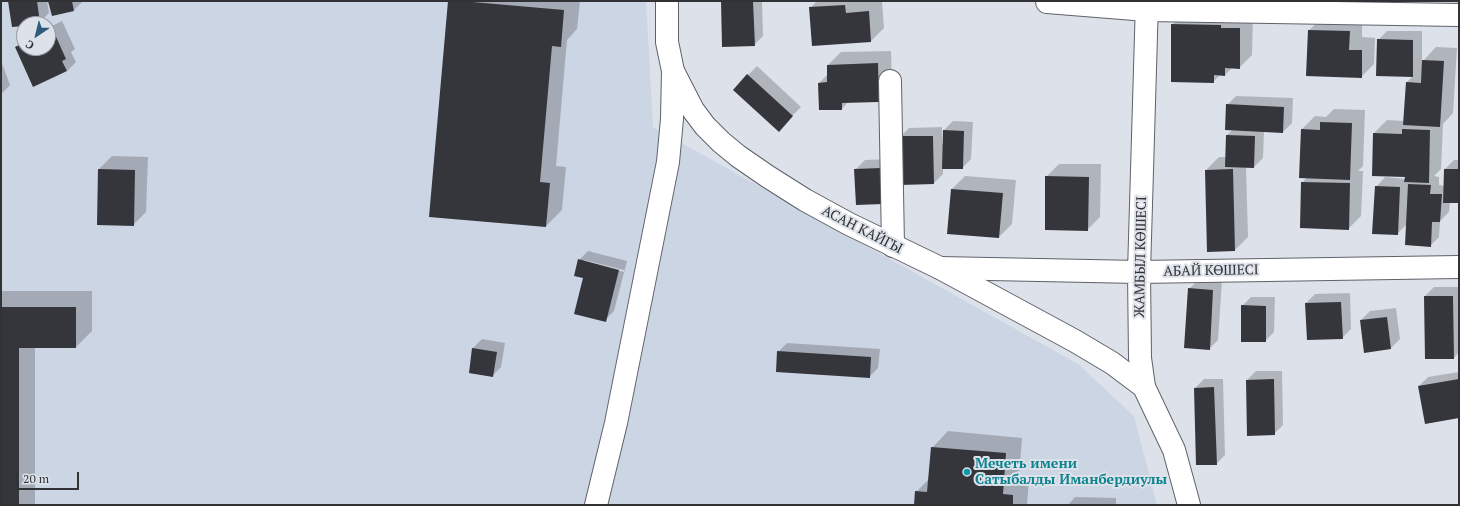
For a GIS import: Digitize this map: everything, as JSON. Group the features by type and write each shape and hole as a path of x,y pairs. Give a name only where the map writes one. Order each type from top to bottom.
{"street":[{"name":"АСАН КАЙГЫ","path":"666,1 667,42 673,71 693,110 705,126 738,156 805,200 893,246 940,268 1075,341 1112,363 1144,386"},
{"path":"1047,2 1459,16"},
{"name":"ЖАМБЫЛ КӨШЕСІ","path":"1147,6 1139,272 1140,358 1144,386 1174,450 1189,505"},
{"path":"596,505 616,423 668,162 672,119 673,71"},
{"path":"890,81 893,246"},
{"name":"АБАЙ КӨШЕСІ","path":"940,268 1139,272 1459,267"}],"shaded area":[{"path":"1,1 646,1 653,127 1078,364 1134,416 1157,505 1,505"}],"building":[{"path":"8,1 37,1 39,16 16,16 16,27 12,27"},
{"path":"48,1 72,1 74,11 52,16"},
{"path":"448,1 564,10 561,47 552,46 540,182 550,183 546,227 429,217"},
{"path":"721,1 753,1 755,46 722,47"},
{"path":"845,5 846,13 869,11 871,42 812,46 809,7"},
{"path":"1171,24 1221,25 1221,28 1240,28 1240,69 1225,68 1225,76 1214,75 1214,83 1171,82"},
{"path":"1308,30 1350,31 1349,50 1362,50 1362,78 1306,76"},
{"path":"56,37 66,59 62,61 67,71 33,87 19,56 56,56"},
{"path":"1377,39 1413,40 1413,77 1376,76"},
{"path":"1422,60 1444,61 1440,127 1403,125 1406,82 1421,83"},
{"path":"878,63 879,102 842,103 842,110 819,110 818,83 827,82 827,65"},
{"path":"747,74 793,116 779,132 733,90"},
{"path":"1226,104 1284,107 1283,133 1225,130"},
{"path":"1320,122 1352,123 1350,180 1299,178 1301,129 1320,130"},
{"path":"1402,129 1430,130 1429,183 1404,182 1405,177 1372,176 1373,133 1402,134"},
{"path":"943,130 964,131 963,169 942,169"},
{"path":"1226,135 1255,136 1254,168 1225,167"},
{"path":"898,136 933,136 934,184 900,185"},
{"path":"881,168 883,204 856,205 854,169"},
{"path":"98,169 135,170 134,226 97,225"},
{"path":"1233,169 1235,251 1207,252 1205,170"},
{"path":"1444,169 1459,169 1459,203 1443,203"},
{"path":"1045,176 1089,177 1088,231 1045,230"},
{"path":"1301,182 1350,183 1349,230 1300,228"},
{"path":"1408,184 1431,185 1430,194 1442,194 1440,222 1432,222 1431,247 1405,245"},
{"path":"1375,186 1400,187 1398,235 1372,234"},
{"path":"951,189 1003,193 999,238 947,234"},
{"path":"578,259 619,270 606,322 574,314 583,278 574,276"},
{"path":"1188,288 1213,290 1210,350 1184,348"},
{"path":"1424,296 1453,296 1454,359 1425,359"},
{"path":"1341,302 1343,339 1307,340 1305,303"},
{"path":"1241,305 1266,306 1266,342 1241,342"},
{"path":"1,307 76,307 76,348 19,348 19,505 1,505"},
{"path":"1387,317 1391,349 1364,353 1360,320"},
{"path":"472,348 497,352 493,377 469,373"},
{"path":"777,351 871,357 870,378 776,372"},
{"path":"1274,379 1275,435 1247,436 1246,380"},
{"path":"1459,379 1459,418 1425,424 1418,386"},
{"path":"1214,387 1217,465 1196,465 1194,388"},
{"name":"Мечеть имени Сатыбалды Иманбердиулы","path":"931,447 1006,453 1003,494 1013,495 1013,505 914,505 915,491 927,492"}],"place":[{"name":"Мечеть имени Сатыбалды Иманбердиулы","path":"967,472"}]}
